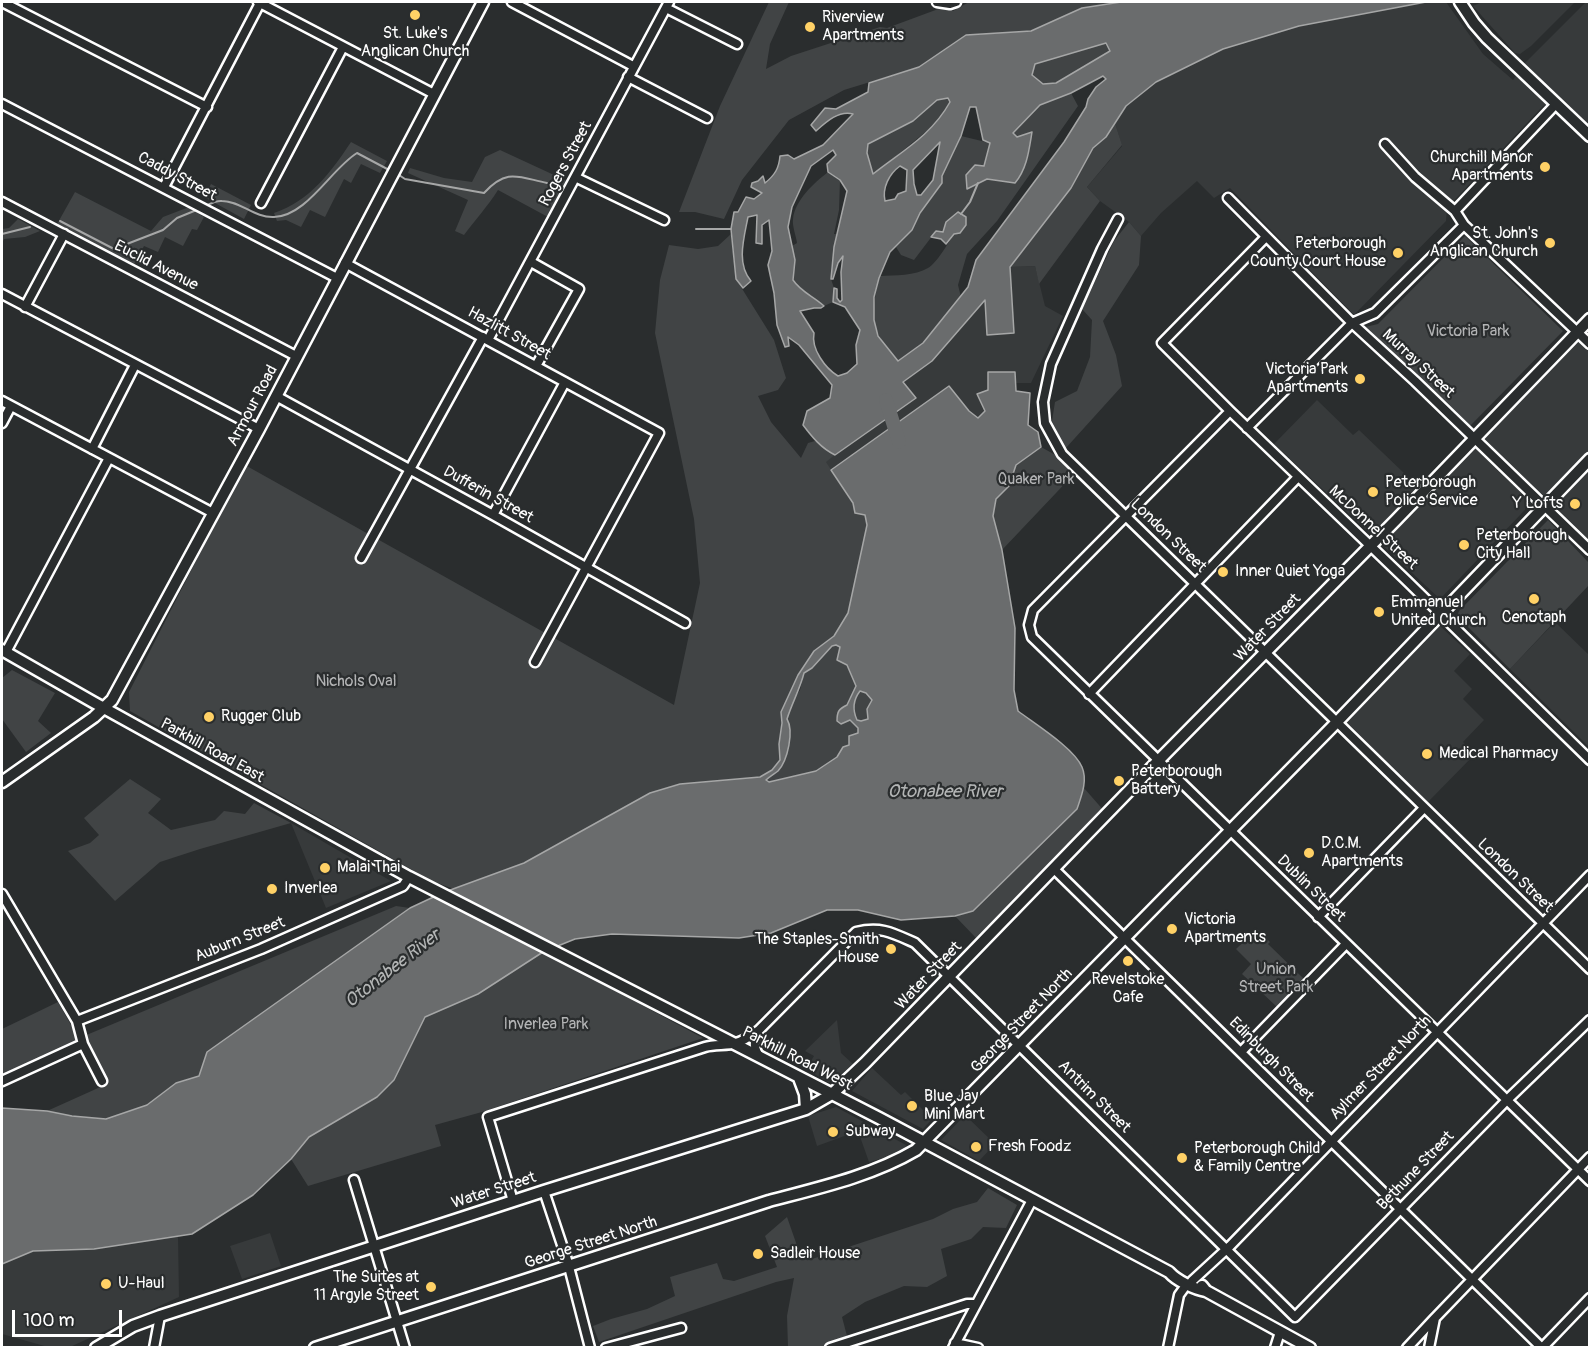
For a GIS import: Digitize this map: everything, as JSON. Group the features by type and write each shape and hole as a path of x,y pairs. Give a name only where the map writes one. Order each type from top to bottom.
{"main road":[{"name":"Armour Road","path":"2,782 112,700 259,429 483,2"},
{"path":"1460,2 1480,30 1590,136"},
{"name":"Water Street","path":"96,1347 133,1326 160,1316 374,1245 806,1109 832,1094 1055,870 1158,761 1590,319"},
{"name":"George Street North","path":"315,1347 883,1166 907,1155 924,1142 1336,723 1590,459"},
{"name":"Parkhill Road East","path":"4,651 409,877"},
{"name":"Parkhill Road West","path":"409,877 832,1094 1169,1272 1176,1272 1190,1282 1201,1285 1206,1291 1310,1347"},
{"path":"799,1078 805,1094 806,1109"}],"street":[{"path":"2,2 207,107"},
{"path":"164,187 259,2 434,94"},
{"path":"512,2 633,66"},
{"path":"938,2 950,4 956,2"},
{"path":"668,5 737,44"},
{"name":"Rogers Street","path":"361,558 531,262 577,178 633,66 668,5"},
{"path":"261,203 343,47"},
{"path":"628,77 708,118"},
{"name":"Caddy Street","path":"2,104 338,278"},
{"path":"1455,211 1556,104"},
{"path":"1385,144 1415,177 1455,211 1464,225 1590,344"},
{"path":"577,178 664,220"},
{"name":"Murray Street","path":"1228,198 1265,238 1352,323 1590,550"},
{"name":"Euclid Avenue","path":"2,202 296,356"},
{"name":"London Street","path":"1118,219 1102,249 1051,364 1043,402 1045,423 1062,454 1590,969"},
{"path":"1247,428 1352,323 1375,313 1464,225"},
{"path":"25,307 64,234"},
{"name":"McDonnel Street","path":"1265,238 1162,343 1590,760"},
{"path":"531,262 579,289 536,366"},
{"name":"Hazlitt Street","path":"345,263 659,433 585,567"},
{"path":"2,294 135,366 259,429"},
{"path":"92,449 135,366"},
{"path":"493,515 565,382"},
{"name":"Dufferin Street","path":"276,396 685,623"},
{"path":"2,401 213,513"},
{"path":"2,423 11,406"},
{"path":"1126,516 1230,411"},
{"path":"4,651 109,458"},
{"path":"1089,694 1298,477"},
{"name":"Dublin Street","path":"1126,516 1033,610 1029,625 1032,637 1590,1181"},
{"path":"535,662 585,567"},
{"path":"1318,917 1424,808"},
{"name":"Edinburgh Street","path":"1055,870 1542,1347"},
{"name":"Aylmer Street North","path":"1168,1347 1179,1294 1226,1250 1590,875"},
{"name":"Auburn Street","path":"77,1021 271,944 403,886 409,877"},
{"path":"2,894 77,1021 83,1044 102,1081"},
{"name":"Antrim Street","path":"759,1030 856,932 870,929 888,931 915,943 1295,1317"},
{"path":"1241,1053 1346,944"},
{"name":"Bethune Street","path":"1295,1317 1507,1100 1590,1020"},
{"path":"705,1029 705,1047"},
{"path":"513,1201 488,1117 705,1047 735,1044 759,1030"},
{"path":"759,1030 754,1041 755,1050 761,1058"},
{"path":"2,1080 83,1044"},
{"path":"1407,1347 1590,1157"},
{"path":"354,1180 405,1347"},
{"path":"544,1191 569,1267 590,1347"},
{"path":"978,1347 954,1345 1032,1200"},
{"path":"1542,1347 1590,1298"},
{"path":"830,1347 967,1304 975,1304"},
{"path":"154,1347 160,1316"},
{"path":"1429,1347 1435,1318"},
{"path":"606,1347 681,1328"},
{"path":"1275,1347 1280,1332"}],"shaded area":[{"path":"1426,2 1446,2 1483,54 1513,80 1525,63 1586,2 1589,2 1589,125 1563,101 1543,106 1447,208 1446,221 1354,315 1230,188 1214,198 1197,181 1161,213 1141,236 1129,222 1100,201 1087,187 1122,146 1115,123 1126,106 1156,82 1223,49 1299,26"},
{"path":"1482,2 1575,2 1520,54 1515,53 1473,6"},
{"path":"1035,266 1045,306 1063,316 1031,383 1016,383 1015,372 988,390 985,411 978,418 969,411 949,386 831,470 825,462 915,398 903,382 932,361 985,299 1014,333 1010,267"},
{"path":"1589,331 1589,540 1541,493 1440,599 1274,444 1317,400 1353,435 1359,430 1428,496"},
{"path":"1555,622 1589,655 1589,747 1510,669"},
{"path":"1440,626 1470,654 1454,671 1472,689 1463,699 1484,720 1463,742 1475,754 1427,803 1346,723"},
{"path":"291,823 391,881 326,908"},
{"path":"837,1020 841,1053 853,1064 833,1081 828,1082 806,1069 814,1056 805,1051"},
{"path":"872,1068 901,1095 905,1092 932,1119 923,1129 852,1091"},
{"path":"836,1107 906,1147 887,1157 869,1162 858,1131 817,1146 808,1116"},
{"path":"965,1115 995,1144 979,1161 941,1140"},
{"path":"270,1233 281,1266 242,1279 230,1246"},
{"path":"178,1236 179,1297 70,1347 48,1347 2,1334 2,1264 33,1251 94,1249"}],"green space":[{"path":"769,2 789,2 770,44 766,69 791,56 880,27 887,28 941,8 953,11 969,2 1121,2 1082,8 1031,31 966,35 919,67 844,90 789,120 742,180 724,219 695,212 679,212 720,106"},
{"path":"1106,43 1110,51 1056,83 1043,84 1032,75 1035,64"},
{"path":"1071,93 1078,106 997,221 967,254 958,285 961,297 923,343 899,362 882,341 874,322 874,302 880,276 923,271 939,257 954,234 936,231 914,260 901,255 896,247 908,234 937,190 961,136 990,143 984,166 987,179 1015,183 1029,151 1032,132 1017,137 1013,133 1040,105"},
{"path":"948,98 950,102 940,120 873,175 867,153 868,144 913,121 937,100"},
{"path":"1115,123 1122,145 1087,187 1100,201 1039,284 1035,266 1010,267 1071,188 1093,148 1106,137"},
{"path":"351,142 387,161 380,173 361,164 351,183 344,179 325,217 310,210 301,227 286,220 277,221 274,213 287,208 309,193 336,164"},
{"path":"500,150 567,181 548,217 498,190 464,235 455,231 468,200 408,173 410,168 444,178 472,182 485,157"},
{"path":"828,172 840,180 839,210 834,234 838,234 831,279 834,288 833,302 824,306 803,291 793,279 795,260 792,246 797,243 793,222 797,205 811,187"},
{"path":"211,184 251,205 244,219 204,197"},
{"path":"75,192 151,231 163,217 189,207 204,217 197,230 192,229 183,246 165,237 158,252 144,246 134,265 56,226"},
{"path":"18,219 40,231 25,237 4,239 2,243 2,229 9,228"},
{"path":"1129,222 1141,236 1139,265 1103,321 1116,355 1122,386 1065,449 1052,421 1055,402 1077,391 1090,357 1092,320 1082,309 1114,241"},
{"name":"Nichols Oval","path":"731,234 736,279 774,340 786,378 778,390 758,396 771,422 801,458 808,443 815,441 835,455 826,462 853,503 855,513 865,514 867,525 848,613 834,636 814,651 798,675 781,712 780,760 772,770 760,777 680,784 650,793 524,863 454,889 432,881 130,711 129,692 245,465 674,705 700,583 694,519 655,333 660,280 669,245 698,249 718,246"},
{"name":"Victoria Park","path":"1465,236 1563,331 1470,426 1365,327 1378,324"},
{"name":"Quaker Park","path":"1041,447 1059,457 1074,474 1002,550 993,517 996,499 1009,486 1016,465"},
{"path":"1548,520 1589,563 1589,585 1510,669 1457,616 1459,611"},
{"path":"832,646 840,647 837,660 847,665 856,686 847,705 840,709 841,724 849,720 858,728 858,733 837,757 816,771 769,782 766,780 777,771 788,747 787,719 791,704 800,690 804,673 812,668"},
{"path":"12,670 55,693 38,721 51,733 26,752 2,719 2,678"},
{"path":"860,691 866,693 872,700 868,709 868,720 857,720 855,716 854,705"},
{"path":"130,779 161,799 148,813 171,830 215,820 224,811 245,814 254,803 291,823 160,862 115,901 68,851 90,843 99,835 84,818"},
{"path":"1084,788 1105,812 976,938 955,916 973,911 1077,809"},
{"path":"396,906 410,908 207,1052 199,1076 176,1083 147,1105 106,1119 47,1111 107,1084 85,1045 84,1036"},
{"name":"Union Street Park","path":"1257,929 1270,942 1268,944 1304,979 1277,1007 1242,974 1251,964 1236,949"},
{"name":"Inverlea Park","path":"543,952 703,1038 482,1112 435,1125 441,1146 308,1186 291,1159 309,1137 377,1097 394,1080 425,1017 478,994"},
{"path":"58,1002 78,1042 2,1077 2,1029"},
{"path":"988,1188 1017,1205 1006,1228 983,1227 971,1239 941,1249 947,1276 927,1287 904,1286 865,1302 842,1317 847,1336 822,1347 788,1347 787,1316 794,1278 776,1282 599,1342 593,1326 647,1309 675,1296 670,1277 717,1263 723,1279 734,1281 777,1267 765,1236 787,1217 801,1257 812,1259 977,1202"}],"water":[{"path":"1121,2 1426,2 1299,26 1223,49 1156,82 1126,106 1106,137 1093,148 1071,188 1010,267 1014,333 987,335 985,300 932,361 903,382 916,398 835,455 817,442 803,425 807,411 830,398 832,385 799,345 788,337 789,346 785,347 777,325 768,265 772,251 769,220 762,225 762,244 756,243 757,215 748,217 742,259 746,274 751,281 743,288 736,279 731,229 734,212 738,212 746,197 754,199 762,193 751,187 752,183 763,176 765,183 776,171 780,156 788,155 794,159 823,145 853,114 838,115 816,131 811,125 825,108 836,109 868,92 869,83 919,67 966,35 1031,31 1082,8","holes":["1106,43 1110,51 1056,83 1043,84 1032,75 1035,64","1103,76 1106,79 1096,87 1064,142 976,260 968,287 923,343 898,361 878,336 874,320 874,297 879,278 890,252 912,230 920,213 942,183 942,176 961,136 970,107 976,107 983,140 990,143 984,166 975,165 966,175 967,189 987,179 1015,183 1025,165 1032,132 1017,137 1013,133 1040,105 1071,93","948,98 950,102 925,134 873,174 867,153 868,144 913,121 937,100","940,142 933,180 921,195 917,195 913,170","833,150 836,155 827,164 828,172 840,180 847,191 834,247 831,279 843,256 842,300 840,302 837,298 837,289 834,288 833,302 845,307 860,330 856,345 857,364 847,373 838,376 820,358 815,345 814,333 800,311 824,306 793,280 795,260 788,227 792,207 811,166","900,166 907,170 906,191 898,194 895,199 885,201 886,186"]},
{"path":"958,212 966,217 966,225 960,233 954,234 946,244 941,239 931,237 936,231 943,232 946,222"},
{"name":"Otonabee River","path":"988,372 1015,372 1016,391 1030,393 1028,425 1038,432 1041,447 1016,465 1009,486 996,499 993,516 1002,550 1015,628 1014,690 1018,711 1071,752 1082,767 1084,778 1077,809 973,911 955,916 901,920 858,910 827,910 771,933 739,938 612,934 575,939 543,952 478,994 425,1017 394,1080 377,1097 309,1137 291,1159 253,1195 192,1234 94,1249 33,1251 2,1264 2,1108 106,1119 147,1105 176,1083 199,1076 207,1052 410,908 442,893 524,863 650,793 680,784 760,777 772,770 780,760 781,712 798,675 814,651 834,636 848,613 867,525 865,515 855,513 853,503 831,470 949,386 969,411 978,418 985,411 977,394 988,390","holes":["832,646 840,647 837,660 847,665 856,686 847,705 839,711 837,721 841,724 850,720 858,728 858,733 849,736 849,745 843,747 837,757 816,771 769,782 766,780 782,766 787,753 790,738 787,719 804,673 812,668","860,691 866,693 872,700 867,709 868,719 861,721 857,720 854,712 855,701"]}],"waterway":[{"path":"205,206 218,201 229,202 267,217 286,215 308,201 347,160 357,153 391,171"},
{"path":"396,173 405,179 484,193 506,177 520,177 547,183"},
{"path":"961,214 970,202 978,183"},
{"path":"60,221 114,249 163,230 177,218 199,209"},
{"path":"2,234 30,227"},
{"path":"696,229 731,229"},
{"name":"Otonabee River","path":"886,400 899,442"}],"place":[{"name":"St. Luke's Anglican Church","path":"415,15"},
{"name":"Riverview Apartments","path":"810,27"},
{"name":"Churchill Manor Apartments","path":"1545,167"},
{"name":"St. John's Anglican Church","path":"1550,243"},
{"name":"Peterborough County Court House","path":"1398,253"},
{"name":"Victoria Park Apartments","path":"1360,379"},
{"name":"Peterborough Police Service","path":"1373,492"},
{"name":"Y Lofts","path":"1575,504"},
{"name":"Peterborough City Hall","path":"1464,545"},
{"name":"Inner Quiet Yoga","path":"1223,572"},
{"name":"Cenotaph","path":"1534,599"},
{"name":"Emmanuel United Church","path":"1379,612"},
{"name":"Rugger Club","path":"209,717"},
{"name":"Medical Pharmacy","path":"1427,754"},
{"name":"Peterborough Battery","path":"1119,781"},
{"name":"D.C.M. Apartments","path":"1309,853"},
{"name":"Malai Thai","path":"325,868"},
{"name":"Inverlea","path":"272,889"},
{"name":"Victoria Apartments","path":"1172,929"},
{"name":"The Staples-Smith House","path":"891,949"},
{"name":"Revelstoke Cafe","path":"1128,961"},
{"name":"Blue Jay Mini Mart","path":"912,1106"},
{"name":"Subway","path":"833,1132"},
{"name":"Fresh Foodz","path":"976,1147"},
{"name":"Peterborough Child & Family Centre","path":"1182,1158"},
{"name":"Sadleir House","path":"758,1254"},
{"name":"U-Haul","path":"106,1284"},
{"name":"The Suites at 11 Argyle Street","path":"431,1287"}]}
